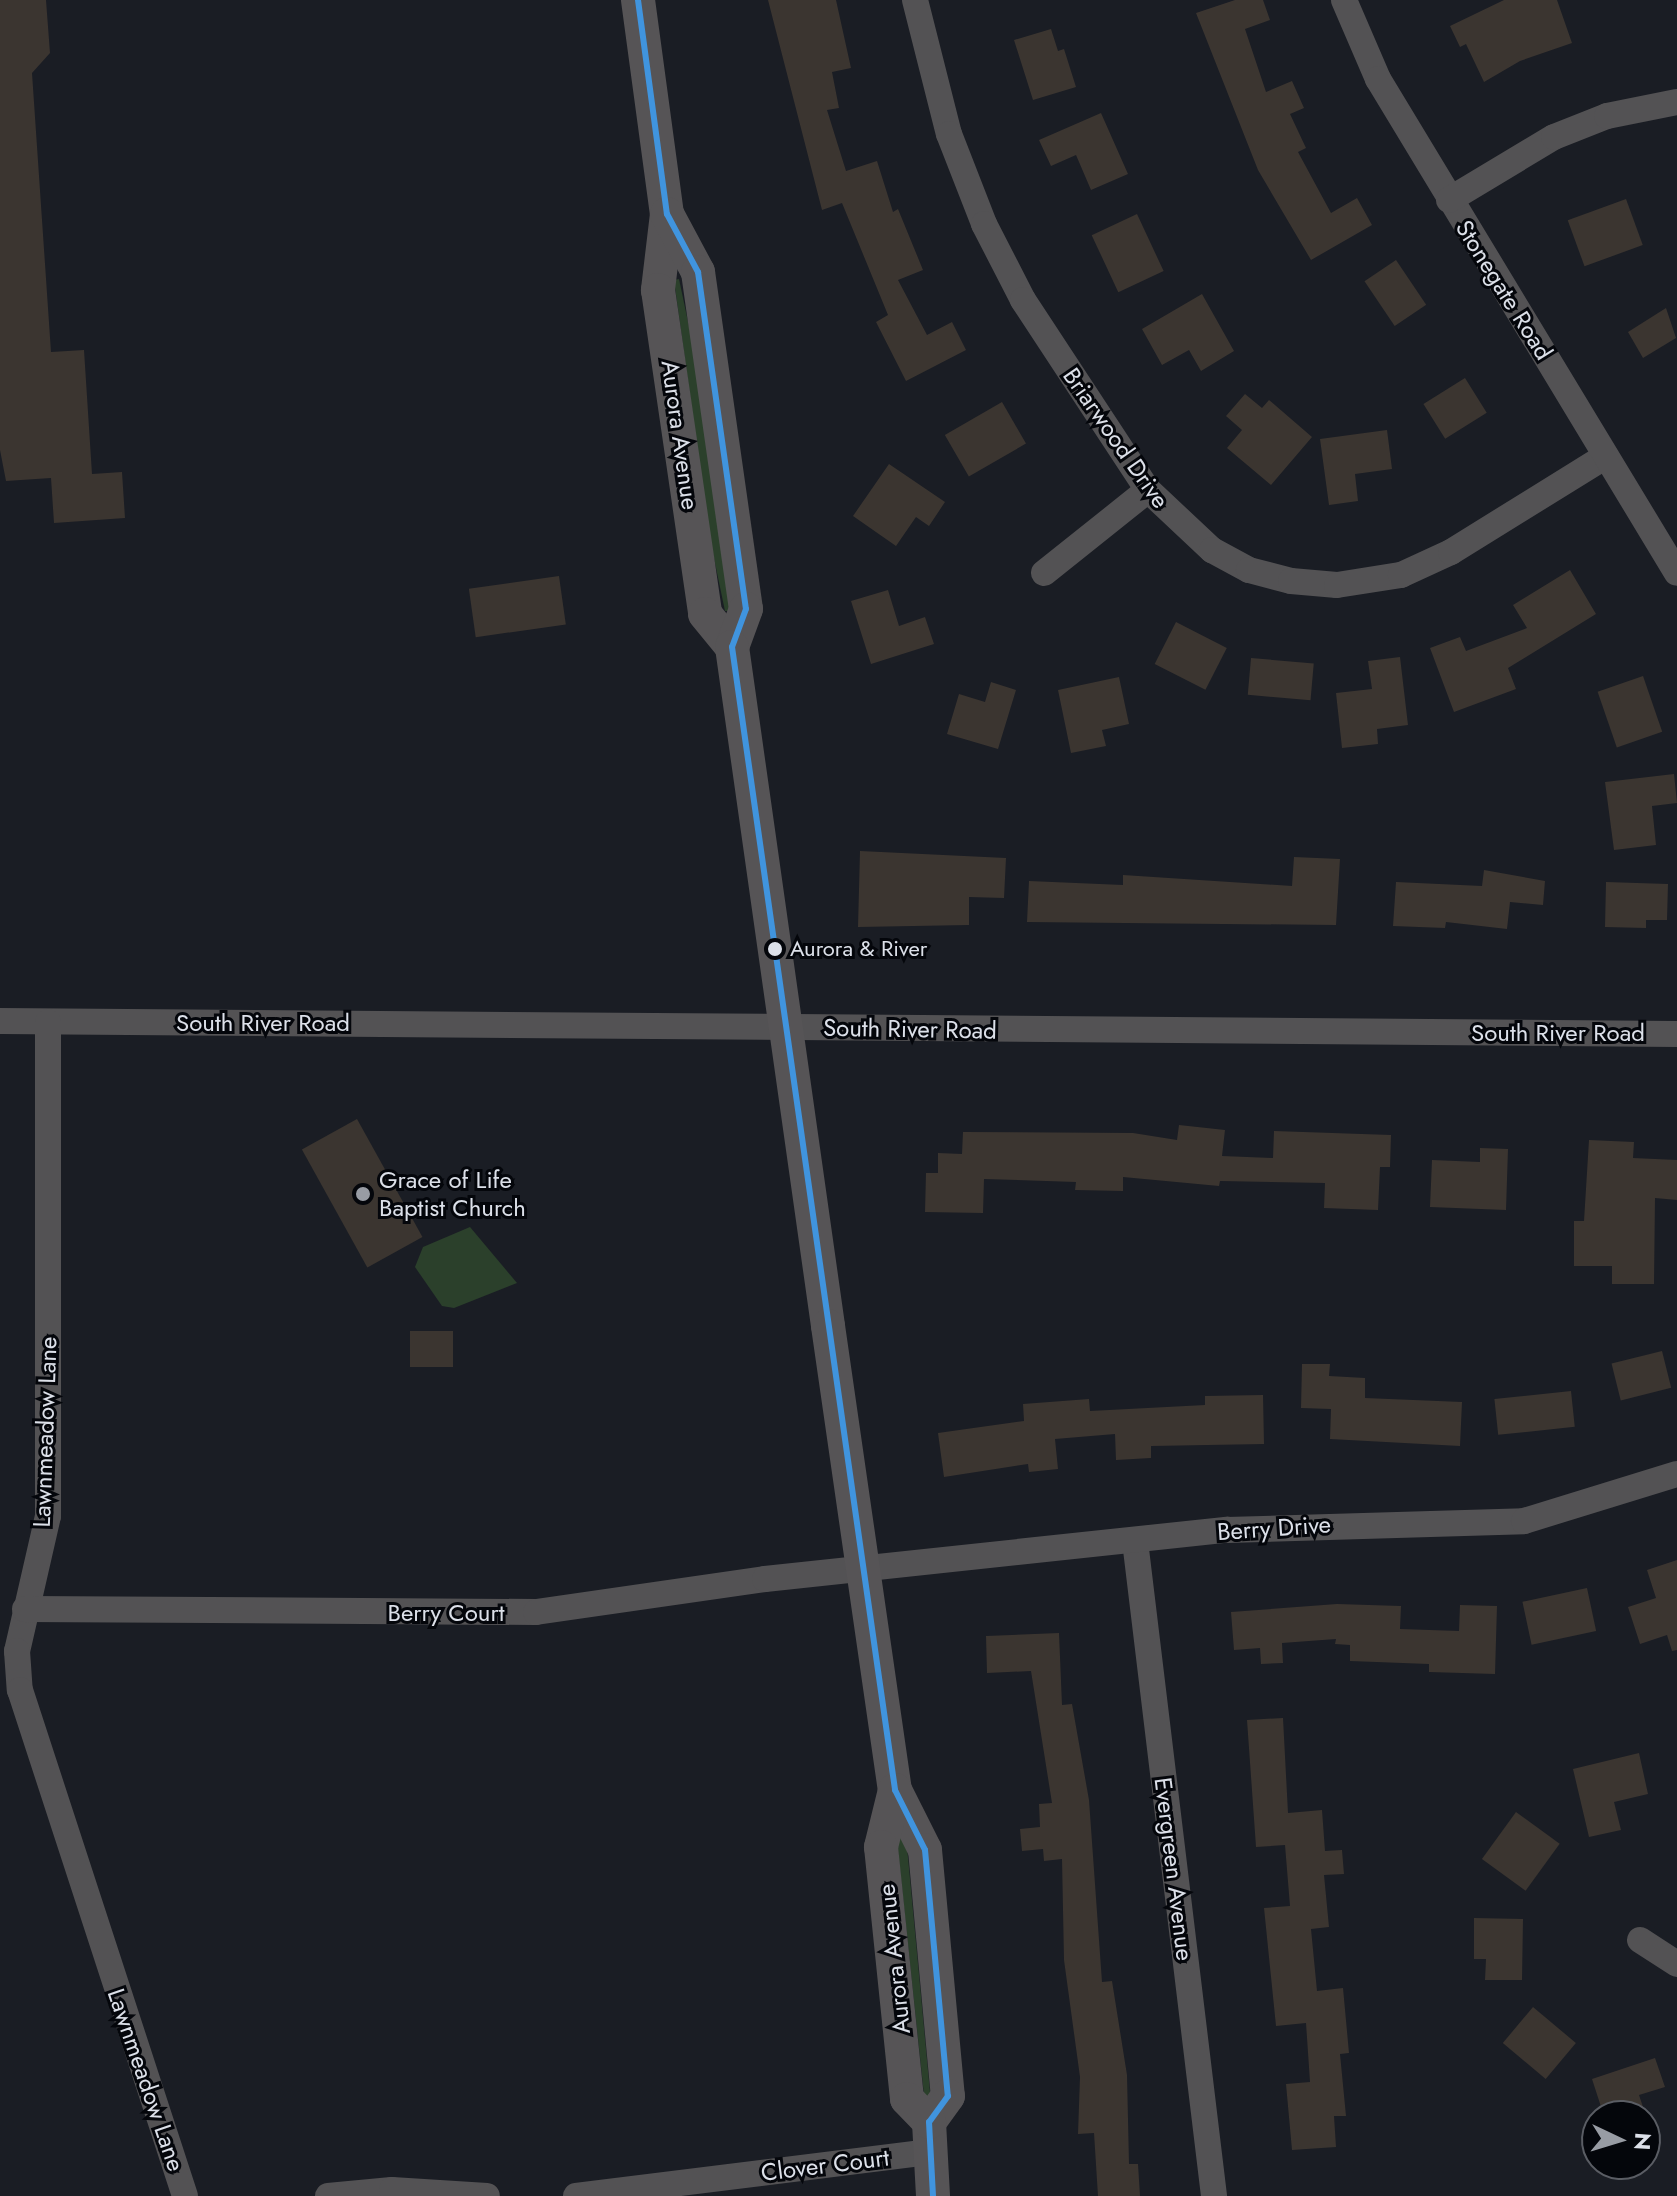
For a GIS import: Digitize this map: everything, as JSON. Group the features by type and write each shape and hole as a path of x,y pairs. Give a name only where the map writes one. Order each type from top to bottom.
{"main road":[{"name":"Aurora Avenue","path":"638,0 667,214 698,272 746,609 732,647 895,1790 881,1847 907,2099 930,2137"},
{"path":"930,2137 933,2196"}],"street":[{"name":"Briarwood Drive","path":"915,0 934,86 984,224 1023,300 1148,490 1212,550 1249,570 1337,585 1418,569 1606,456"},
{"name":"Stonegate Road","path":"1344,0 1378,79 1677,573"},
{"path":"1449,200 1554,137 1607,116 1677,102"},
{"path":"1044,573 1148,490"},
{"name":"South River Road","path":"0,1021 1677,1034"},
{"name":"Lawnmeadow Lane","path":"48,1022 48,1516 17,1651 20,1690 35,1747 185,2196"},
{"name":"Berry Drive","path":"865,1570 1135,1541 1322,1525 1477,1526 1524,1521 1677,1474"},
{"name":"Evergreen Avenue","path":"1135,1541 1214,2196"},
{"name":"Berry Court","path":"25,1609 536,1612 865,1570"},
{"path":"1640,1940 1677,1964"},
{"name":"Clover Court","path":"576,2196 930,2137"},
{"path":"328,2196 392,2190 487,2196"}],"green space":[{"path":"679,279 691,336 730,611 725,611 710,539 674,280"},
{"path":"470,1227 517,1283 454,1308 442,1306 415,1267 423,1247"},
{"path":"894,1813 907,1847 931,2103 925,2104"}],"building":[{"path":"0,0 46,0 50,53 32,73 51,352 84,350 92,474 122,472 125,518 54,523 51,478 6,481 0,450"},
{"path":"768,0 836,0 851,68 832,72 839,108 827,110 846,171 877,161 893,212 898,209 923,270 898,280 927,335 952,322 966,350 906,381 876,322 888,315 842,203 822,210"},
{"path":"1235,0 1263,0 1270,20 1245,29 1266,92 1292,81 1304,108 1290,114 1306,148 1298,152 1331,213 1357,198 1372,225 1311,260 1258,170 1196,13"},
{"path":"1504,0 1557,0 1572,43 1520,61 1484,82 1466,44 1460,47 1450,26"},
{"path":"1051,29 1058,51 1064,49 1076,87 1033,100 1014,40"},
{"path":"1101,113 1128,174 1091,190 1076,155 1051,166 1039,140"},
{"path":"1626,199 1643,245 1584,266 1568,220"},
{"path":"1137,214 1164,271 1118,292 1092,235"},
{"path":"1396,260 1426,305 1395,326 1364,281"},
{"path":"1202,294 1234,351 1201,371 1189,350 1162,365 1142,329"},
{"path":"1666,308 1676,338 1643,358 1628,332"},
{"path":"1465,378 1487,413 1445,439 1423,404"},
{"path":"1245,394 1262,408 1269,400 1312,437 1271,485 1227,448 1242,430 1226,416"},
{"path":"1002,402 1026,444 969,477 945,435"},
{"path":"1387,430 1392,469 1355,474 1358,501 1329,505 1320,439"},
{"path":"889,464 945,502 929,526 916,517 896,546 853,516"},
{"path":"1570,570 1596,614 1508,668 1516,689 1454,712 1430,648 1460,637 1466,651 1527,628 1513,605"},
{"path":"559,576 566,625 476,637 469,589"},
{"path":"888,590 899,626 925,617 934,644 871,664 851,601"},
{"path":"1176,622 1227,648 1205,690 1155,664"},
{"path":"1400,657 1408,725 1377,729 1378,744 1342,748 1336,693 1372,689 1368,661"},
{"path":"1251,658 1314,663 1311,700 1248,695"},
{"path":"1643,676 1662,732 1617,747 1598,692"},
{"path":"1119,677 1129,724 1102,730 1106,746 1071,753 1058,690"},
{"path":"991,682 1016,690 998,749 947,734 959,694 985,702"},
{"path":"1674,774 1677,803 1652,806 1656,845 1614,850 1605,782"},
{"path":"860,851 1006,858 1004,898 969,897 969,925 858,927"},
{"path":"1294,857 1340,859 1336,925 1027,922 1029,881 1123,885 1123,875 1292,886"},
{"path":"1484,870 1545,881 1543,905 1510,902 1507,929 1446,922 1445,928 1393,926 1396,882 1482,886"},
{"path":"1606,882 1668,884 1667,920 1646,920 1646,928 1605,927"},
{"name":"Grace of Life Baptist Church","path":"357,1119 422,1237 367,1268 302,1150"},
{"path":"1179,1125 1225,1130 1222,1156 1273,1158 1274,1131 1391,1135 1390,1167 1380,1167 1378,1210 1324,1208 1325,1183 1220,1181 1219,1186 1123,1177 1123,1191 1075,1190 1076,1182 984,1179 983,1213 925,1212 926,1173 938,1173 938,1153 962,1154 963,1132 1133,1133 1177,1140"},
{"path":"1589,1140 1634,1142 1633,1158 1677,1160 1677,1200 1655,1198 1654,1284 1612,1284 1612,1266 1574,1266 1574,1221 1584,1221"},
{"path":"1480,1148 1508,1149 1506,1210 1430,1207 1432,1160 1480,1162"},
{"path":"410,1331 453,1331 453,1367 410,1367"},
{"path":"1662,1351 1671,1388 1621,1400 1612,1364"},
{"path":"1302,1364 1330,1364 1329,1376 1365,1378 1365,1398 1462,1402 1460,1446 1330,1439 1331,1409 1301,1408"},
{"path":"1571,1391 1575,1427 1498,1435 1494,1399"},
{"path":"1263,1395 1264,1444 1151,1446 1151,1458 1116,1460 1115,1434 1055,1439 1058,1469 1029,1472 1028,1464 944,1477 938,1433 1024,1421 1023,1404 1089,1399 1090,1411 1205,1405 1205,1396"},
{"path":"1677,1560 1677,1650 1672,1651 1667,1635 1640,1644 1628,1607 1656,1598 1647,1570"},
{"path":"1587,1588 1596,1631 1532,1645 1522,1602"},
{"path":"1337,1604 1401,1606 1400,1629 1459,1631 1460,1605 1497,1606 1495,1674 1429,1672 1429,1664 1350,1661 1350,1645 1335,1644 1336,1639 1282,1643 1283,1663 1261,1664 1260,1648 1234,1650 1231,1612"},
{"path":"1059,1633 1062,1705 1072,1704 1089,1800 1102,1982 1112,1981 1127,2075 1129,2164 1138,2164 1140,2196 1098,2196 1094,2133 1078,2134 1080,2077 1064,1960 1062,1859 1044,1861 1043,1849 1022,1851 1020,1829 1040,1827 1039,1804 1052,1803 1031,1671 987,1673 986,1636"},
{"path":"1283,1718 1288,1813 1322,1810 1325,1851 1342,1850 1344,1874 1324,1875 1329,1927 1311,1929 1317,1991 1343,1988 1349,2053 1340,2054 1346,2116 1334,2116 1336,2147 1292,2150 1286,2084 1310,2082 1306,2023 1276,2026 1264,1908 1290,1906 1285,1845 1256,1847 1247,1720"},
{"path":"1639,1753 1648,1794 1614,1802 1621,1830 1589,1837 1573,1769"},
{"path":"1516,1812 1560,1844 1526,1891 1482,1859"},
{"path":"1474,1918 1523,1919 1522,1980 1485,1980 1486,1959 1474,1959"},
{"path":"1533,2007 1576,2043 1546,2079 1503,2043"},
{"path":"1655,2058 1665,2087 1639,2095 1641,2100 1599,2100 1592,2079"}],"transit line":[{"path":"638,0 667,214 698,272 746,609 732,647 895,1790 925,1850 948,2096 929,2122 933,2196"}],"place":[{"name":"Aurora & River","path":"775,949"},
{"name":"Grace of Life Baptist Church","path":"363,1194"}]}
